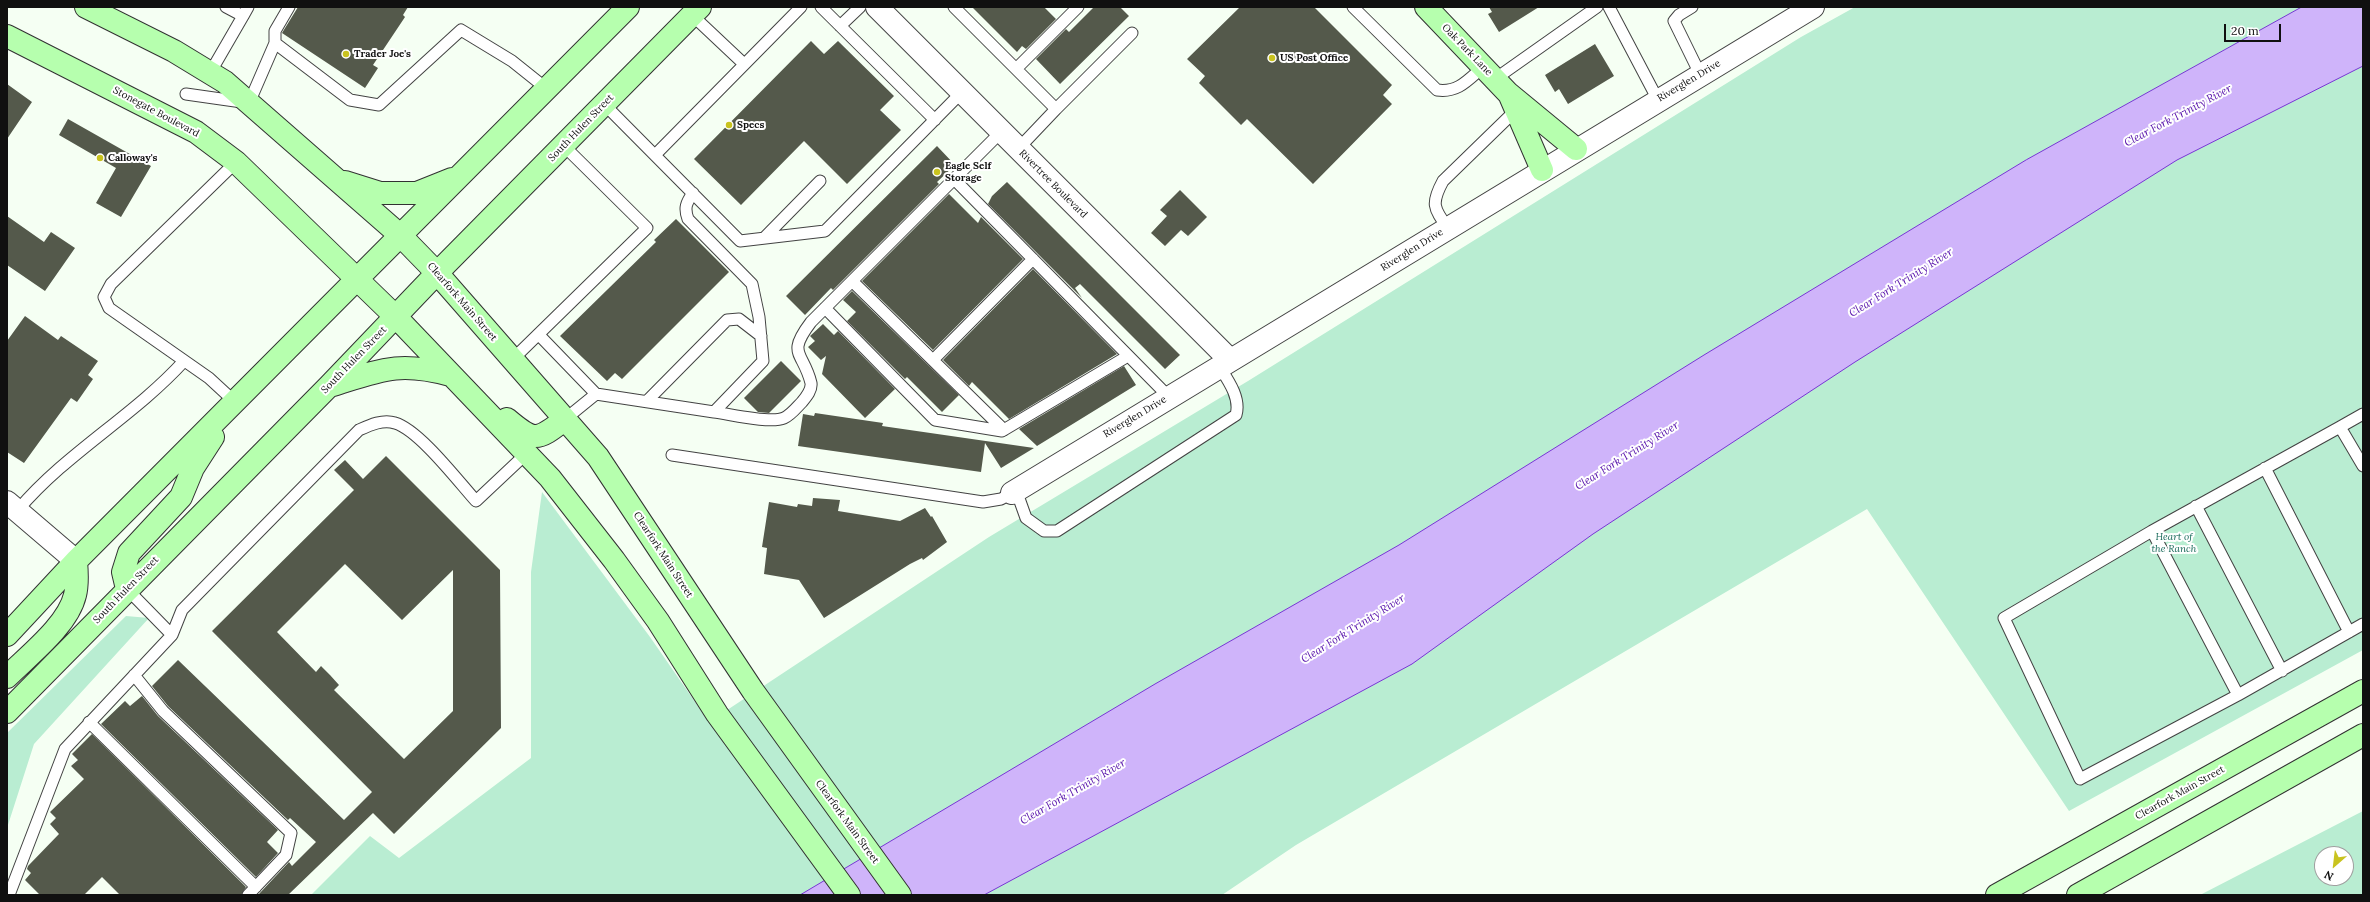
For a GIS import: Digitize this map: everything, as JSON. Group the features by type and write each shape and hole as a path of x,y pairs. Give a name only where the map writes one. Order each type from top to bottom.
{"street":[{"path":"86,7 174,51 225,82 401,236"},
{"path":"7,635 76,561 628,7"},
{"name":"Rivertree Boulevard","path":"877,7 1018,149 1224,363"},
{"name":"Oak Park Lane","path":"1426,7 1500,87 1576,149"},
{"name":"Riverglen Drive","path":"1014,492 1576,149 1813,7"},
{"name":"South Hulen Street","path":"7,712 39,681 127,589 330,386 437,273 696,11"},
{"name":"Stonegate Boulevard","path":"7,36 196,132 236,162 358,279"},
{"name":"Oak Park Lane","path":"1500,87 1542,170"},
{"path":"337,179 380,194 417,193 460,176"},
{"name":"Clearfork Main Street","path":"401,236 437,273 564,420 598,457 753,691 900,895"},
{"path":"358,279 550,478 614,560 658,621 717,714 849,895"},
{"path":"330,386 385,368 422,367 450,375"},
{"path":"469,395 495,408 523,433 534,436 544,436 564,420"},
{"path":"127,589 123,572 129,553 181,496 193,468 235,402"},
{"path":"7,677 52,632 72,606 77,584 76,561 12,506"},
{"name":"Clearfork Main Street","path":"1998,895 2363,692"},
{"path":"2078,895 2363,735"}],"lane":[{"path":"210,73 246,12 226,7"},
{"path":"186,94 249,103 274,43 275,31 289,7"},
{"path":"655,155 801,7"},
{"path":"821,7 934,120"},
{"path":"840,26 860,7"},
{"path":"954,7 1056,108"},
{"path":"1016,69 1078,7"},
{"path":"1353,7 1437,90 1449,92 1465,83 1500,87"},
{"path":"1448,228 1435,210 1435,195 1500,87 1597,7"},
{"path":"1609,7 1658,100"},
{"path":"1692,7 1679,15 1674,21 1700,74"},
{"path":"696,11 744,64"},
{"path":"274,43 350,100 380,105 461,30 512,61 547,89"},
{"path":"1018,149 1056,108 1132,33"},
{"path":"604,104 740,241 824,231 962,92"},
{"path":"539,335 596,394 772,420 783,418 796,409 809,394 811,385 798,356 797,345 811,322 1001,132"},
{"path":"512,360 647,228 564,146"},
{"path":"235,402 209,378 109,308 104,298 115,280 236,162"},
{"path":"954,179 1169,397"},
{"path":"764,238 820,181"},
{"path":"693,193 686,203 685,211 688,219 752,284 759,317 761,336 763,361 714,412"},
{"path":"933,360 1032,259"},
{"path":"852,281 1004,430"},
{"path":"825,308 935,420 1002,431 1128,356"},
{"path":"647,401 727,320 739,319 761,336"},
{"path":"12,506 162,385 184,360"},
{"path":"672,455 983,502 1002,498 1014,492 1026,518 1044,531 1057,531 1105,498 1236,415 1237,402 1229,382 1224,363"},
{"path":"564,420 596,394"},
{"path":"2363,414 2152,530 2004,618 2080,779 2282,671 2363,624"},
{"path":"9,895 65,749 172,634 182,610 359,430 379,422 394,423 412,432 476,501 527,453"},
{"path":"2340,427 2363,466"},
{"path":"2265,468 2349,632"},
{"path":"2196,506 2282,671"},
{"path":"2152,530 2238,695"},
{"path":"127,589 172,634"},
{"path":"89,722 252,891 286,855 291,834 163,711 134,675"}],"green space":[{"name":"Heart of the Ranch","path":"1855,7 2363,7 2363,650 2069,811 1867,509 1296,845 1222,895 311,895 370,836 399,858 531,758 531,572 542,492 650,637 709,722 989,537 1248,381 1801,37"},
{"path":"126,616 149,618 34,744 7,828 7,733"},
{"path":"2363,811 2363,895 2200,895"}],"water":[{"name":"Clear Fork Trinity River","path":"2302,7 2363,7 2363,66 2177,160 1855,362 1593,534 1412,664 984,895 800,895 1155,684 1399,545 1704,355 2026,160"}],"building":[{"name":"Trader Joe's","path":"298,7 408,7 403,15 405,17 373,65 378,68 365,88 282,33"},
{"path":"972,7 1044,7 1056,19 1026,49 1022,46 1017,52"},
{"path":"1094,7 1120,7 1129,16 1060,84 1036,59 1066,29 1069,32"},
{"path":"1240,7 1314,7 1392,85 1383,95 1392,104 1313,184 1247,119 1241,125 1199,83 1205,76 1187,59"},
{"path":"1489,7 1539,7 1499,32 1488,14 1492,12"},
{"path":"811,41 824,54 838,41 894,96 880,110 901,130 847,184 804,141 741,205 694,159"},
{"path":"1595,44 1614,76 1568,104 1559,89 1555,92 1545,75"},
{"path":"7,84 32,102 7,139"},
{"path":"68,119 151,166 121,217 96,203 116,168 59,135"},
{"path":"937,146 955,165 937,182 939,184 833,290 831,288 805,315 786,296"},
{"path":"1007,182 1180,355 1165,369 1080,284 1075,288 1082,298 988,204 992,196"},
{"path":"1180,190 1207,217 1188,236 1181,230 1165,246 1151,233 1167,216 1160,210"},
{"path":"949,194 978,223 981,217 1023,259 933,350 862,281"},
{"path":"7,216 44,242 51,232 75,248 45,291 7,265"},
{"path":"676,219 729,272 622,379 615,373 607,381 560,336 656,242 654,240"},
{"path":"1033,269 1117,354 1009,419 972,382 969,386 943,360"},
{"path":"852,291 959,395 942,412 907,377 905,379 847,321 856,312 843,300"},
{"path":"25,316 58,340 61,336 98,361 88,375 93,379 77,402 71,398 24,463 7,452 7,341"},
{"path":"823,324 834,335 838,331 895,389 865,418 822,374 826,356 821,360 808,347 815,341 810,336"},
{"path":"781,361 801,381 769,413 758,412 744,398"},
{"path":"1124,366 1136,385 1037,446 1019,429"},
{"path":"815,413 883,423 882,426 1034,448 1001,468 985,443 981,472 798,446 803,414 814,416"},
{"path":"386,456 500,570 501,728 394,834 373,813 288,895 258,895 289,862 292,866 316,842 290,818 288,820 168,706 152,686 178,660 344,820 372,792 212,631 354,490 334,470 345,460 363,479","holes":["345,564 402,620 453,570 453,711 404,759 334,690 339,685 330,675 321,666 316,672 277,632"]},
{"path":"813,498 840,500 838,511 900,521 925,508 931,517 932,516 947,542 923,560 922,558 910,564 824,618 799,580 764,574 767,548 762,547 769,502 797,507 798,504 812,506"},
{"path":"142,696 158,716 278,830 267,842 278,853 256,877 101,724 125,701 130,706"},
{"path":"92,734 246,887 241,895 120,895 102,877 84,895 40,895 25,880 31,873 27,869 28,866 59,834 50,824 56,818 50,812 84,779 71,766 78,760 72,754"}],"place":[{"name":"Trader Joe's","path":"346,54"},
{"name":"US Post Office","path":"1272,58"},
{"name":"Specs","path":"729,125"},
{"name":"Calloway's","path":"100,158"},
{"name":"Eagle Self Storage","path":"937,172"}]}
